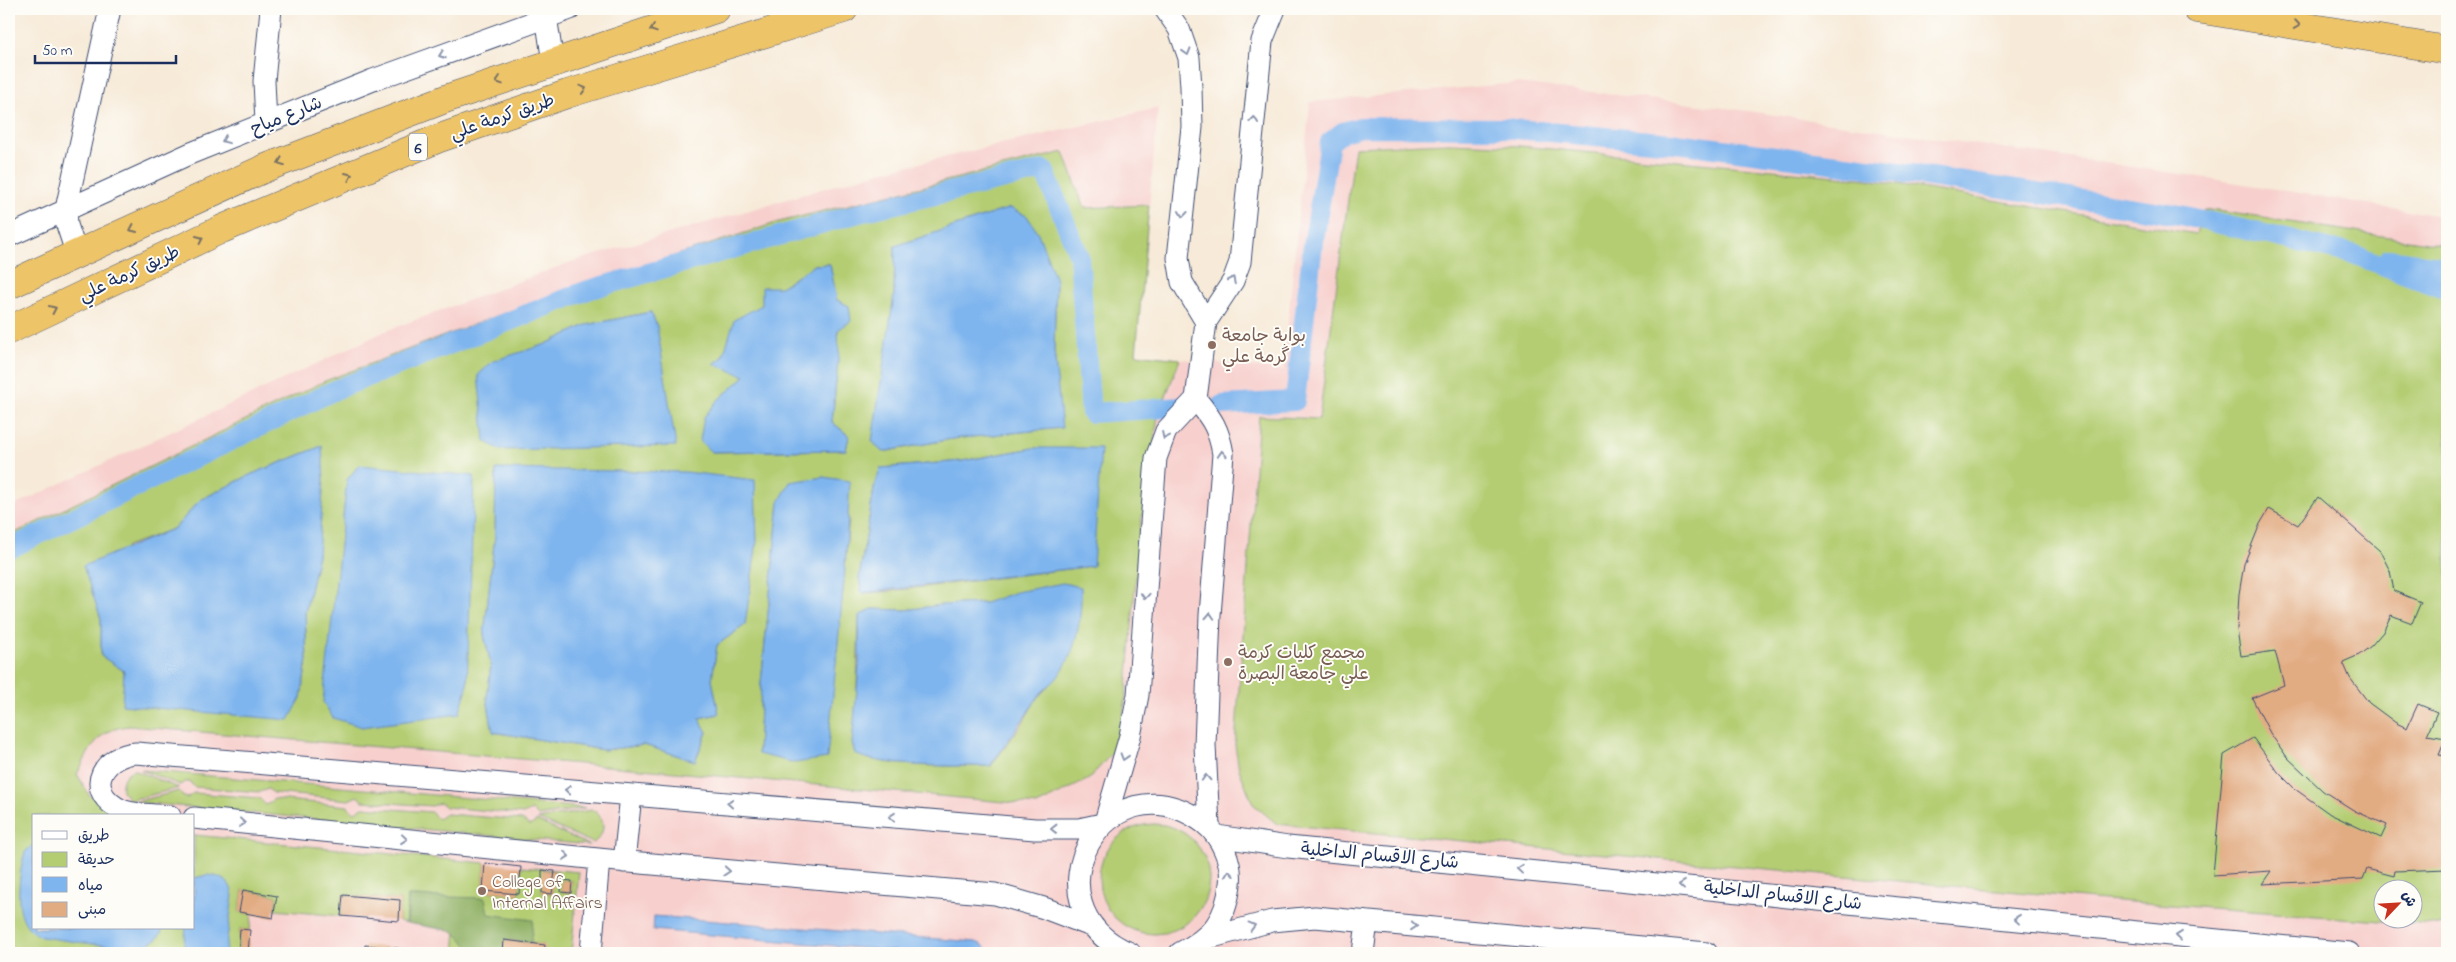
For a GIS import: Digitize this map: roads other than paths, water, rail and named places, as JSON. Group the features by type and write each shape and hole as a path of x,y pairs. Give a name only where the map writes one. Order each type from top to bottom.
{"highway":[{"name":"طريق كرمة علي","path":"9,285 268,167 448,98 716,9"},
{"name":"طريق كرمة علي","path":"9,330 222,229 437,139 577,91 844,9"},
{"path":"2197,9 2447,50"}],"street":[{"path":"76,254 67,225 66,209 110,9"},
{"path":"266,124 264,81 271,9"},
{"name":"شارع مياح","path":"9,236 189,154 546,13 570,9"},
{"path":"1165,9 1179,29 1189,58 1191,87 1192,127 1178,258 1182,282 1206,322"},
{"path":"1096,938 1083,910 1078,889 1078,868 1085,848 1103,823 1130,736 1138,695 1156,458 1166,431 1196,399 1206,322 1233,281 1240,262 1262,41 1275,9"},
{"path":"546,13 553,63"},
{"path":"1196,399 1212,418 1220,433 1223,454 1210,614 1205,745 1213,832"},
{"path":"150,814 130,812 117,808 107,800 101,788 100,774 106,765 115,758 136,753 1035,829 1079,829 1103,823 1124,810 1146,804 1169,805 1190,813 1213,832 1227,856 1231,878 1228,901 1220,921 1195,947"},
{"path":"624,862 631,795"},
{"path":"195,818 624,862 995,894 1044,908 1096,938 1130,953"},
{"name":"شارع الاقسام الداخلية","path":"1213,832 1288,847 2350,953"},
{"path":"591,953 599,859"},
{"path":"1195,947 1272,920 1294,918 1367,922 1707,953"},
{"path":"1363,953 1367,922"}],"water":[{"path":"1010,208 1027,216 1038,233 1056,280 1054,350 1062,428 952,439 882,452 872,441 894,295 895,246"},
{"path":"830,264 837,300 849,306 851,321 838,330 839,352 832,422 849,436 846,450 711,452 700,441 704,417 718,400 745,376 714,364 723,357 734,320 762,305 762,287 781,287 814,265"},
{"path":"651,312 657,326 676,446 500,450 485,441 478,375 493,361 546,344 586,325"},
{"path":"322,446 324,480 318,555 305,613 307,660 301,698 289,720 122,705 124,671 101,656 101,619 83,566 175,528 200,500 252,474"},
{"path":"1033,448 1101,448 1093,566 862,593 859,578 875,483 881,468 962,461"},
{"path":"359,465 474,476 467,688 459,714 362,727 333,718 323,702 347,480"},
{"path":"496,469 686,472 755,480 757,541 745,625 717,645 712,680 719,714 699,718 707,732 695,761 644,745 604,750 493,732 487,698 491,665 484,635 495,535"},
{"path":"823,477 850,481 845,570 827,758 795,763 758,754 761,683 779,502 790,482"},
{"path":"1063,583 1081,587 1079,623 1074,646 1057,678 1038,697 990,766 902,764 868,759 855,754 852,743 859,666 859,616 872,609 905,610 941,605 985,603 1016,592"},
{"path":"32,846 32,930 162,930 159,937 154,941 144,944 116,946 41,937 32,931 25,923 19,903 21,869 25,852"},
{"path":"207,875 221,878 228,883 232,891 233,896 225,953 183,953 186,930 195,930 195,878"},
{"path":"654,916 976,942 983,945 990,953 918,953 653,930"}],"waterway":[{"path":"1222,405 1295,401 1312,252 1330,142 1343,132 1361,127 1504,128 1684,144 1899,172 2180,215 2353,254 2447,290"},
{"path":"9,549 335,390 588,290 870,210 1044,170 1079,256 1091,413 1182,407"},
{"path":"2388,259 2447,267"}],"place":[{"name":"بوابة جامعة گرمة علي","path":"1212,345"},
{"name":"مجمع كليات كرمة علي جامعة البصرة","path":"1228,662"},
{"name":"College of Internal Affairs","path":"482,891"}]}
